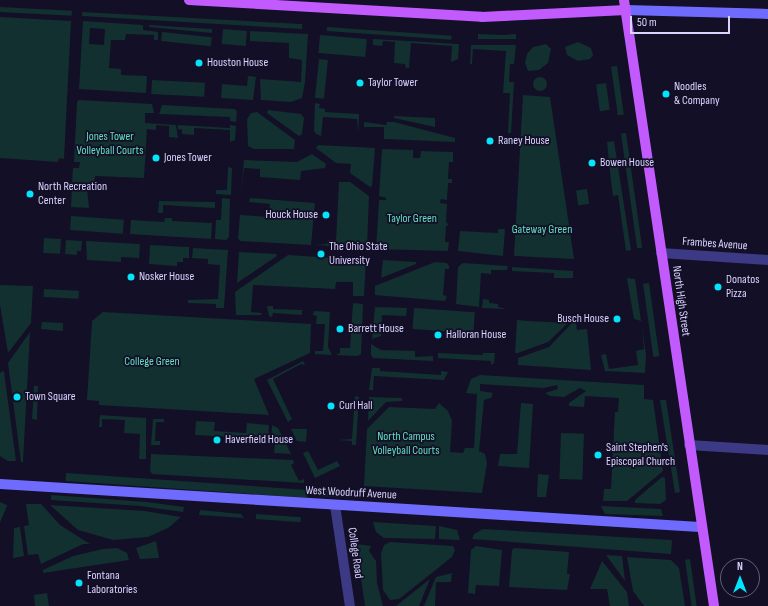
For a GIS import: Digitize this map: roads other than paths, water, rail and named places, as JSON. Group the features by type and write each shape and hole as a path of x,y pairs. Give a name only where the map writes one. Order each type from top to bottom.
{"main road":[{"path":"189,0 476,17 625,5"},
{"name":"North High Street","path":"625,5 700,527 714,606"}],"street":[{"path":"625,5 768,14"},
{"name":"Frambes Avenue","path":"661,253 768,260"},
{"path":"689,445 768,450"},
{"name":"West Woodruff Avenue","path":"0,484 700,527"},
{"name":"College Road","path":"335,505 350,606"}],"place":[{"name":"Houston House","path":"199,63"},
{"name":"Taylor Tower","path":"360,83"},
{"name":"Noodles & Company","path":"666,94"},
{"name":"Raney House","path":"490,141"},
{"name":"Jones Tower","path":"156,158"},
{"name":"Bowen House","path":"592,163"},
{"name":"North Recreation Center","path":"30,194"},
{"name":"Houck House","path":"326,215"},
{"name":"The Ohio State University","path":"321,254"},
{"name":"Nosker House","path":"131,277"},
{"name":"Donatos Pizza","path":"718,287"},
{"name":"Busch House","path":"617,319"},
{"name":"Barrett House","path":"340,329"},
{"name":"Halloran House","path":"438,335"},
{"name":"Town Square","path":"17,397"},
{"name":"Curl Hall","path":"331,406"},
{"name":"Haverfield House","path":"217,440"},
{"name":"Saint Stephen's Episcopal Church","path":"598,455"},
{"name":"Fontana Laboratories","path":"79,583"}],"park label":[{"name":"Jones Tower Volleyball Courts","path":"110,144"},
{"name":"Taylor Green","path":"412,219"},
{"name":"Gateway Green","path":"542,230"},
{"name":"College Green","path":"152,362"},
{"name":"North Campus Volleyball Courts","path":"406,444"}]}
